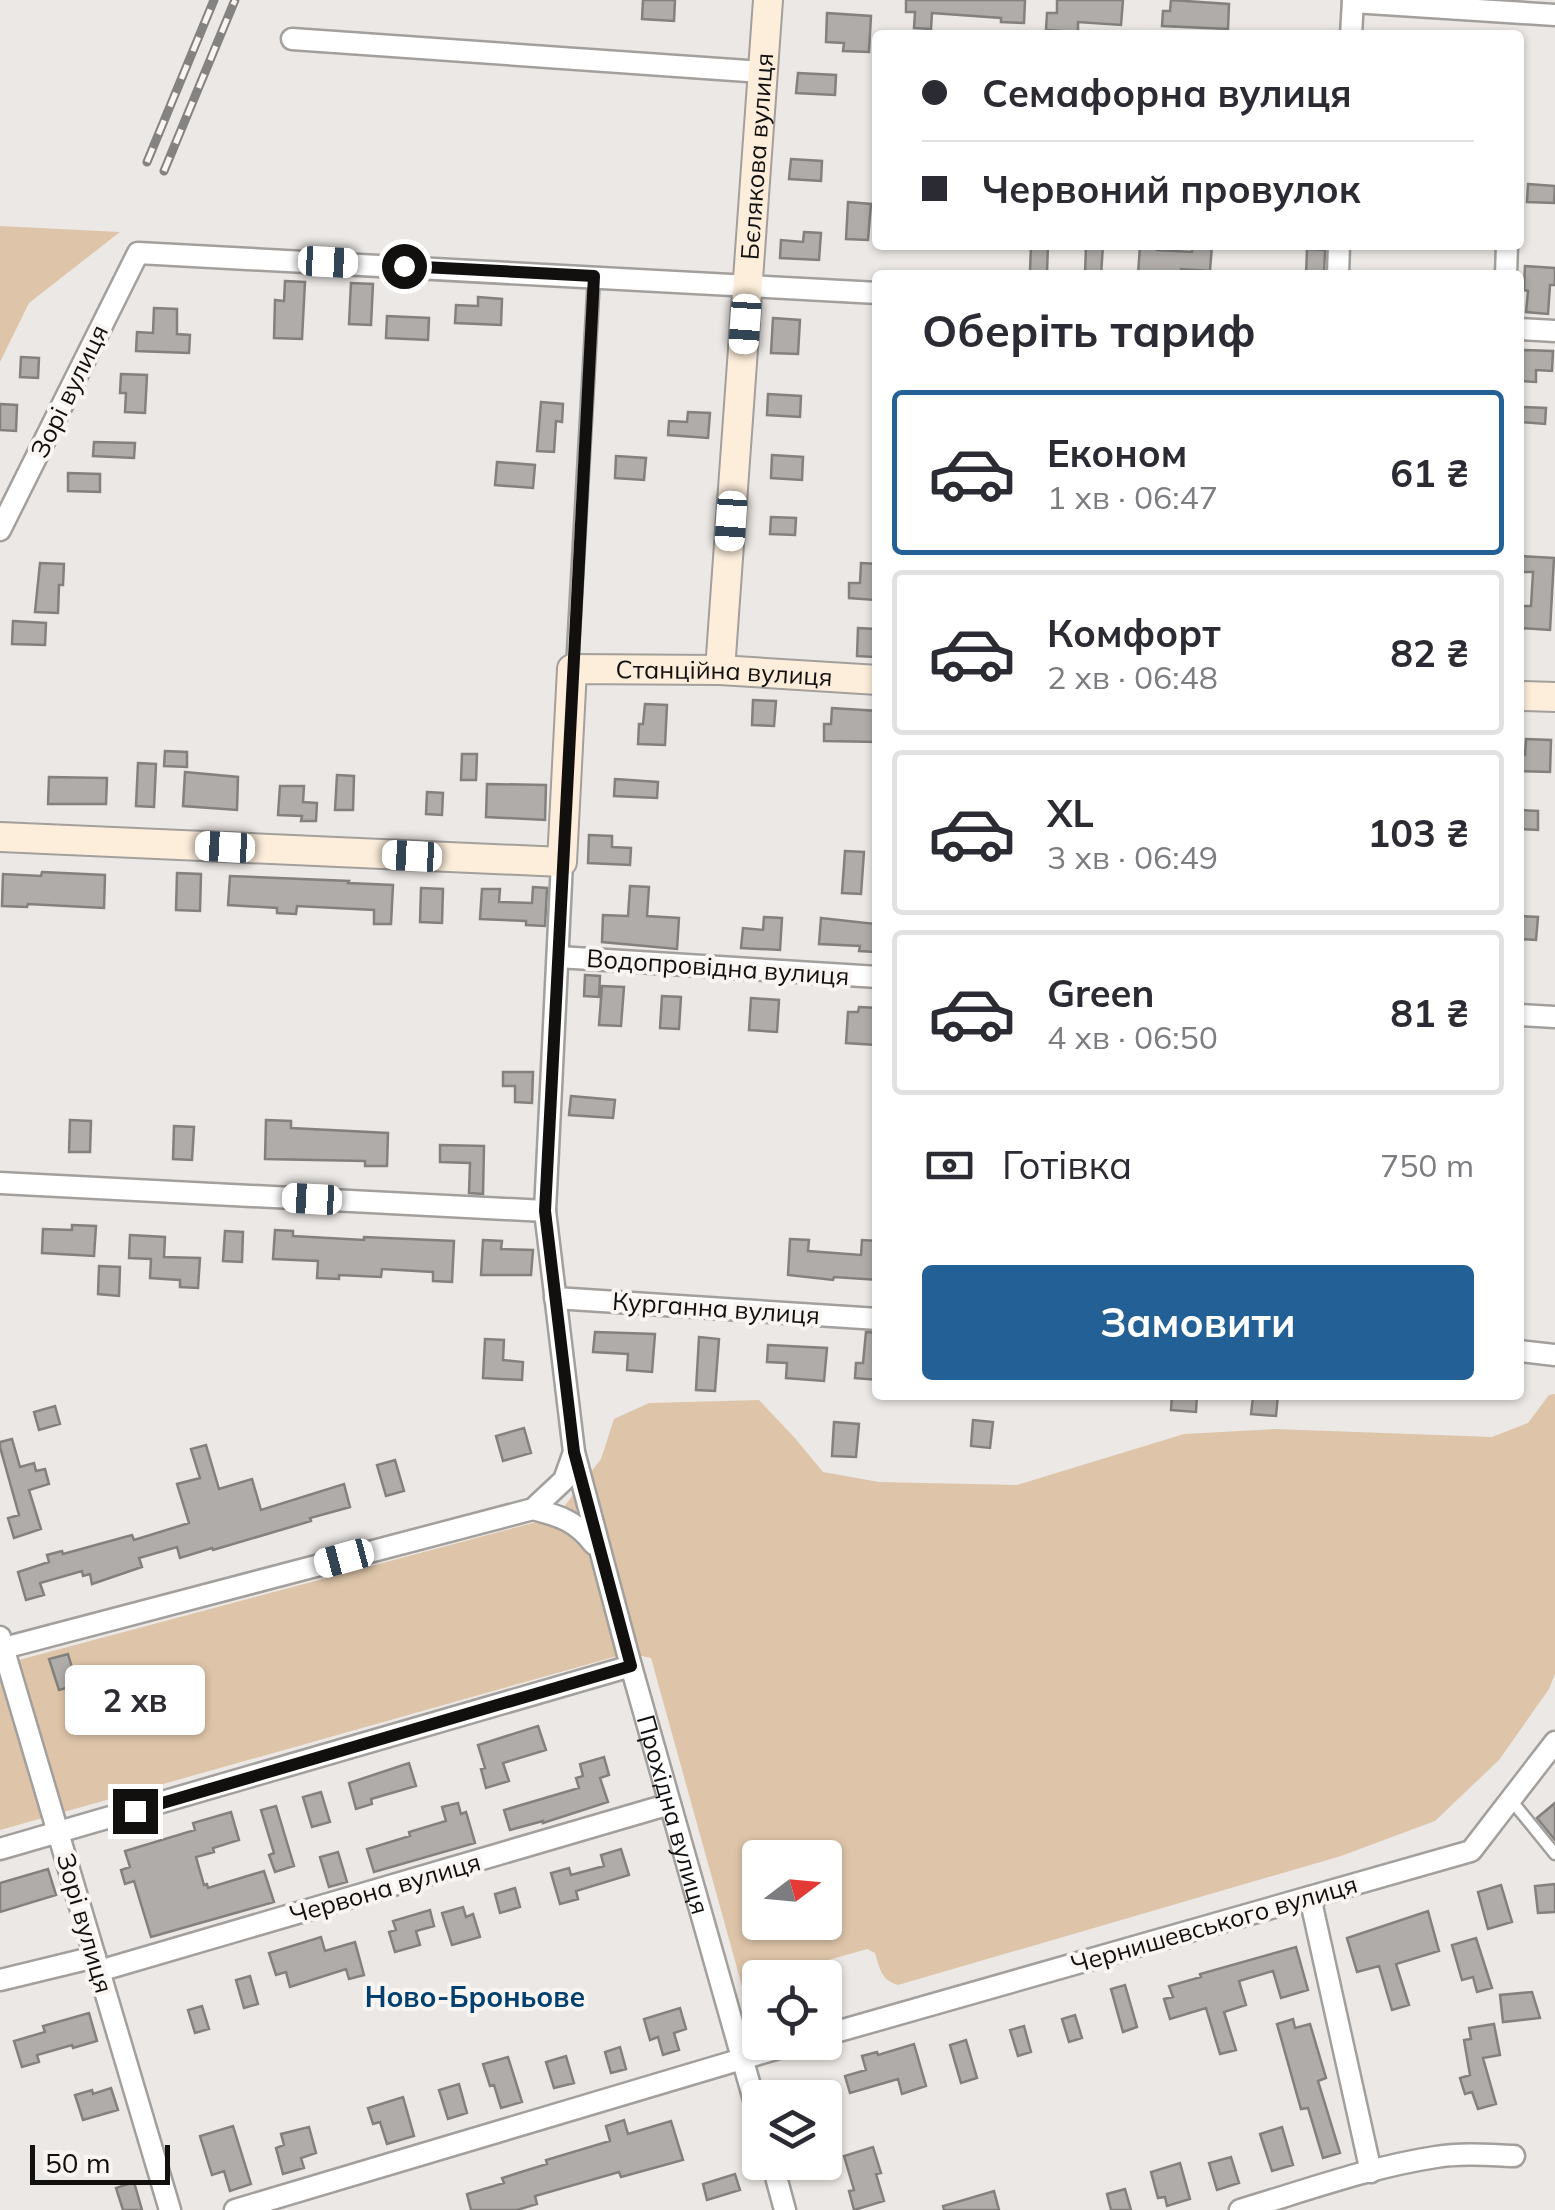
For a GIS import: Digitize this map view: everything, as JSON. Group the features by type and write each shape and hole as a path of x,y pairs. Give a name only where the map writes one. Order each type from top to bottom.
{"street":[{"name":"Бєлякова вулиця","path":"720,670 768,0"},
{"path":"1351,30 1353,1 1517,6 1555,16"},
{"path":"292,38 762,72"},
{"name":"Зорі вулиця","path":"0,530 138,252 594,276"},
{"path":"594,276 872,293"},
{"path":"1524,329 1555,331"},
{"name":"Станційна вулиця","path":"572,670 720,670 872,680"},
{"name":"Прохідна вулиця","path":"572,670 545,1211 555,1298 574,1452 742,2058"},
{"path":"1524,696 1555,697"},
{"path":"0,837 562,862"},
{"name":"Водопровідна вулиця","path":"558,957 872,977"},
{"path":"1524,1016 1555,1017"},
{"path":"0,1183 545,1211"},
{"name":"Курганна вулиця","path":"555,1298 872,1319"},
{"path":"1524,1352 1555,1356"},
{"path":"1,1645 533,1509 564,1480 574,1452"},
{"path":"533,1509 562,1517 584,1530 599,1551"},
{"name":"Зорі вулиця","path":"1,1645 170,2210"},
{"path":"0,1849 631,1666"},
{"name":"Чернишевського вулиця","path":"842,2030 1471,1851 1555,1742"},
{"name":"Червона вулиця","path":"0,1980 97,1964 670,1804"},
{"path":"1310,1897 1371,2172"},
{"path":"235,2210 742,2058"},
{"path":"1240,2210 1435,2157 1514,2156"},
{"path":"777,2180 785,2210"}],"lane":[{"path":"572,670 594,276"},
{"path":"1510,1800 1555,1854"}],"shaded area":[{"path":"0,226 120,232 29,303 0,362"},
{"path":"1555,1394 1555,1674 1549,1689 1499,1760 1435,1821 1341,1856 898,1985 885,1977 875,1953 867,1949 828,1960 742,1960 742,1986 651,1658 628,1653 0,1830 0,1665 540,1521 563,1508 601,1459 614,1419 649,1403 759,1400 823,1472 879,1482 1017,1485 1184,1434 1275,1429 1492,1437 1528,1423 1549,1395"}],"building":[{"path":"643,0 675,0 674,21 642,19"},
{"path":"906,0 1025,0 1024,23 932,13 931,29 914,28 915,12 906,12"},
{"path":"1057,0 1123,0 1121,25 1078,22 1078,30 1046,30 1047,13 1057,13"},
{"path":"1171,0 1229,4 1228,29 1162,26 1163,11 1170,11"},
{"path":"827,13 871,16 869,52 843,51 844,43 826,42"},
{"path":"798,73 836,75 835,95 796,93"},
{"path":"791,159 822,161 821,181 789,179"},
{"path":"1528,184 1555,186 1554,203 1527,202"},
{"path":"848,202 871,204 868,240 846,239"},
{"path":"804,232 821,233 819,260 780,258 781,240 803,242"},
{"path":"1031,250 1048,250 1047,270 1030,270"},
{"path":"1086,250 1103,250 1101,270 1085,270"},
{"path":"1140,250 1212,250 1210,270 1138,270"},
{"path":"1307,250 1325,250 1324,270 1306,270"},
{"path":"1525,266 1555,268 1548,314 1526,312"},
{"path":"285,281 305,282 302,339 274,338 275,300 284,301"},
{"path":"351,283 373,284 371,325 349,324"},
{"path":"478,297 502,299 501,325 455,323 456,305 478,306"},
{"path":"154,308 177,309 177,334 190,335 189,353 136,351 137,332 153,333"},
{"path":"387,316 429,318 428,340 386,338"},
{"path":"773,318 800,320 798,354 771,353"},
{"path":"1524,350 1553,351 1552,371 1536,370 1536,382 1524,381"},
{"path":"21,357 39,358 38,378 20,377"},
{"path":"121,374 147,375 145,413 125,412"},
{"path":"768,394 801,396 800,417 767,415"},
{"path":"541,402 563,404 562,422 556,421 554,452 537,451"},
{"path":"0,404 17,405 16,431 0,430"},
{"path":"1524,407 1546,408 1545,424 1524,422"},
{"path":"688,412 710,413 708,438 668,435 669,421 687,422"},
{"path":"94,442 135,443 134,458 93,456"},
{"path":"772,455 803,457 802,480 771,478"},
{"path":"616,456 646,458 644,480 615,478"},
{"path":"497,462 535,465 533,488 495,485"},
{"path":"68,473 100,474 100,492 68,491"},
{"path":"771,517 796,518 795,535 770,534"},
{"path":"1524,556 1554,558 1550,630 1524,628 1524,606 1531,606 1533,572 1524,572"},
{"path":"40,563 64,564 58,613 35,612"},
{"path":"861,563 872,564 872,600 849,598 849,583 860,583"},
{"path":"13,621 46,623 45,645 12,644"},
{"path":"858,628 872,629 872,657 857,656"},
{"path":"753,700 776,701 774,726 752,725"},
{"path":"645,704 667,705 665,745 638,744"},
{"path":"832,708 872,711 872,742 824,741 824,724 831,724"},
{"path":"1526,739 1551,740 1550,772 1524,771"},
{"path":"165,751 187,752 187,767 164,766"},
{"path":"462,754 477,754 476,780 461,780"},
{"path":"138,763 156,764 154,807 136,806"},
{"path":"185,772 238,777 237,810 183,806"},
{"path":"337,775 354,776 353,810 335,810"},
{"path":"49,777 107,778 106,804 48,804"},
{"path":"615,779 658,782 657,798 614,796"},
{"path":"487,784 546,785 545,820 486,817"},
{"path":"280,786 304,786 303,802 317,803 316,821 278,815"},
{"path":"427,792 443,793 442,815 426,814"},
{"path":"1524,810 1538,811 1538,830 1524,829"},
{"path":"589,835 612,836 612,847 631,848 630,865 588,863"},
{"path":"845,851 864,852 861,894 842,893"},
{"path":"42,872 105,875 104,908 2,906 3,874 41,876"},
{"path":"177,873 201,874 200,911 176,910"},
{"path":"230,876 393,885 391,924 374,924 374,910 297,906 296,914 277,913 277,908 228,905"},
{"path":"630,886 649,887 647,916 679,918 677,949 602,942 603,915 628,916"},
{"path":"533,887 547,888 545,926 480,919 482,889 500,889 499,902 532,903"},
{"path":"421,888 443,889 442,923 420,922"},
{"path":"1524,916 1538,917 1536,940 1524,939"},
{"path":"764,917 782,918 780,950 741,948 743,928 763,930"},
{"path":"821,918 872,924 872,952 859,951 860,946 819,944"},
{"path":"585,975 600,976 599,997 584,996"},
{"path":"602,986 624,987 621,1026 599,1025"},
{"path":"662,996 681,997 679,1029 660,1028"},
{"path":"751,998 779,1000 777,1032 749,1030"},
{"path":"859,1007 872,1008 872,1045 846,1043 848,1012 858,1012"},
{"path":"503,1072 533,1072 532,1103 515,1102 515,1086 503,1086"},
{"path":"571,1096 615,1100 613,1118 569,1115"},
{"path":"70,1120 91,1121 90,1152 69,1152"},
{"path":"266,1120 291,1121 291,1128 388,1133 387,1166 365,1166 365,1161 265,1159"},
{"path":"174,1126 194,1127 192,1160 173,1159"},
{"path":"440,1145 484,1146 483,1194 469,1193 470,1163 440,1162"},
{"path":"72,1225 96,1226 94,1256 42,1253 43,1229 72,1230"},
{"path":"275,1230 293,1231 293,1236 454,1241 452,1282 433,1281 433,1272 382,1269 381,1277 317,1278 318,1261 273,1259"},
{"path":"225,1231 243,1232 242,1262 223,1261"},
{"path":"130,1235 165,1237 164,1257 200,1258 198,1288 180,1287 180,1280 150,1278 151,1259 129,1258"},
{"path":"790,1239 809,1240 808,1251 861,1255 862,1240 872,1241 872,1280 788,1275"},
{"path":"483,1240 502,1241 501,1249 533,1250 531,1275 481,1275"},
{"path":"99,1266 120,1267 119,1296 98,1294"},
{"path":"595,1332 655,1334 652,1372 627,1370 628,1354 593,1352"},
{"path":"866,1332 872,1332 872,1379 855,1378 856,1363 863,1363"},
{"path":"699,1337 719,1339 715,1391 696,1390"},
{"path":"485,1339 504,1340 503,1360 523,1362 522,1380 483,1378"},
{"path":"768,1345 827,1348 824,1381 786,1378 787,1363 767,1362"},
{"path":"1172,1400 1197,1400 1196,1412 1171,1410"},
{"path":"1253,1400 1278,1400 1276,1416 1251,1414"},
{"path":"55,1406 60,1424 39,1430 34,1412"},
{"path":"973,1420 993,1422 990,1448 971,1446"},
{"path":"834,1422 859,1424 856,1457 832,1456"},
{"path":"524,1428 531,1453 503,1461 496,1436"},
{"path":"12,1439 20,1467 34,1463 36,1471 45,1469 49,1484 29,1490 41,1529 14,1538 8,1518 19,1515 0,1447 0,1442"},
{"path":"206,1445 219,1489 252,1479 261,1510 344,1484 350,1507 180,1558 177,1547 139,1558 142,1567 92,1584 90,1574 83,1576 82,1571 40,1583 44,1595 26,1600 18,1572 49,1562 47,1555 132,1535 134,1540 189,1523 177,1484 200,1478 191,1449"},
{"path":"395,1460 404,1491 386,1496 377,1465"},
{"path":"68,1654 77,1685 59,1690 49,1659"},
{"path":"538,1726 546,1750 503,1763 509,1781 486,1788 478,1745"},
{"path":"604,1757 609,1775 600,1778 608,1802 510,1830 504,1810 579,1788 576,1778 583,1776 580,1764"},
{"path":"409,1763 416,1786 371,1799 372,1804 356,1809 349,1783"},
{"path":"321,1792 330,1822 312,1827 303,1797"},
{"path":"458,1803 461,1814 466,1812 475,1843 374,1872 367,1849 446,1821 442,1807"},
{"path":"1555,1803 1555,1840 1537,1818"},
{"path":"276,1806 294,1866 275,1872 269,1855 274,1853 261,1810"},
{"path":"231,1812 239,1840 196,1857 204,1885 208,1888 264,1871 274,1902 151,1937 134,1881 125,1884 121,1870 130,1867 125,1851 195,1830 193,1823"},
{"path":"621,1849 629,1875 576,1891 578,1899 560,1904 551,1873 569,1868 571,1875 604,1866 601,1855"},
{"path":"338,1852 347,1882 329,1887 320,1857"},
{"path":"48,1869 56,1895 0,1912 0,1883"},
{"path":"1555,1884 1555,1912 1538,1913 1535,1886"},
{"path":"1501,1885 1512,1922 1488,1929 1478,1892"},
{"path":"515,1888 520,1907 500,1913 495,1894"},
{"path":"463,1907 466,1917 473,1914 480,1937 452,1945 442,1913"},
{"path":"430,1910 434,1926 416,1931 420,1945 395,1952 389,1932 396,1930 393,1921"},
{"path":"1428,1911 1439,1951 1396,1964 1409,2005 1392,2010 1379,1966 1357,1972 1347,1938"},
{"path":"321,1937 325,1951 355,1942 364,1975 349,1979 346,1969 290,1987 286,1972 276,1975 269,1953"},
{"path":"1476,1938 1492,1988 1477,1992 1473,1977 1462,1980 1452,1945"},
{"path":"1296,1947 1308,1990 1281,1998 1273,1971 1239,1981 1246,2005 1224,2012 1236,2050 1220,2054 1206,2008 1170,2019 1164,1999 1173,1997 1169,1986"},
{"path":"250,1976 258,2004 244,2008 236,1980"},
{"path":"1125,1985 1137,2027 1123,2032 1111,1989"},
{"path":"1532,1992 1540,2018 1503,2022 1500,1995"},
{"path":"202,2006 209,2029 195,2033 188,2010"},
{"path":"680,2008 686,2029 674,2033 679,2050 663,2055 658,2037 650,2040 644,2019"},
{"path":"89,2013 97,2041 37,2055 39,2062 22,2067 14,2041 45,2032 43,2026"},
{"path":"1075,2015 1082,2038 1069,2042 1062,2019"},
{"path":"1293,2019 1295,2028 1310,2024 1326,2078 1318,2081 1340,2153 1323,2158 1308,2108 1301,2109 1277,2024"},
{"path":"1494,2024 1500,2055 1483,2058 1496,2104 1478,2109 1472,2092 1465,2094 1460,2078 1470,2075 1464,2040 1471,2039 1469,2028"},
{"path":"1024,2026 1031,2052 1018,2056 1010,2030"},
{"path":"966,2040 977,2078 961,2083 950,2045"},
{"path":"914,2044 926,2086 902,2094 898,2079 850,2093 845,2076 866,2070 862,2056"},
{"path":"620,2047 626,2069 611,2073 605,2052"},
{"path":"566,2056 574,2083 554,2088 546,2062"},
{"path":"508,2057 522,2102 501,2108 483,2064"},
{"path":"459,2084 467,2113 448,2119 439,2090"},
{"path":"111,2088 118,2110 83,2120 75,2095"},
{"path":"403,2097 414,2136 387,2144 380,2122 373,2124 368,2108"},
{"path":"624,2120 628,2134 671,2121 683,2160 621,2177 619,2172 535,2196 537,2204 517,2210 471,2210 467,2194 504,2183 502,2178 547,2164 546,2160 610,2141 606,2126"},
{"path":"233,2126 251,2184 230,2191 224,2171 212,2175 200,2136"},
{"path":"309,2127 316,2153 301,2158 304,2168 283,2174 276,2148 284,2145 281,2134"},
{"path":"1282,2127 1293,2165 1272,2171 1260,2134"},
{"path":"873,2147 884,2201 854,2210 849,2191 854,2190 844,2156"},
{"path":"1231,2157 1239,2183 1217,2190 1209,2163"},
{"path":"1180,2163 1190,2199 1167,2206 1165,2197 1158,2198 1151,2172"},
{"path":"735,2174 740,2190 707,2200 703,2184"},
{"path":"134,2182 142,2210 123,2210 116,2188"},
{"path":"1125,2189 1131,2210 1111,2210 1107,2194"},
{"path":"994,2191 999,2210 944,2210 943,2206"}],"railway":[{"path":"147,162 214,0"},
{"path":"164,171 235,0"}],"district":[{"name":"Ново-Броньове","path":"475,1997"}],"route":[{"path":"135,1811 631,1666 574,1452 545,1211 594,276 404,266"}]}
